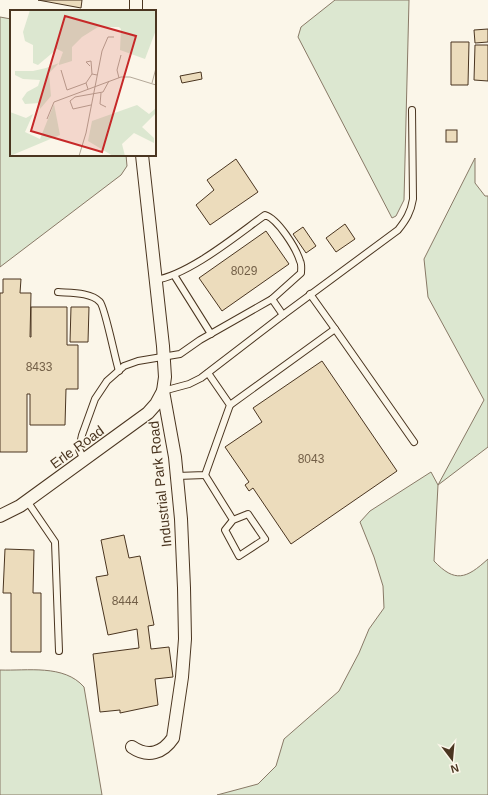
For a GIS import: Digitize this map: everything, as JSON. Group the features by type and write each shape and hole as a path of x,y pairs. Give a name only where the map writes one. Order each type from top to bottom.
{"street":[{"name":"Industrial Park Road","path":"132,748 145,753 161,751 173,738 178,708 185,639 184,588 177,476 163,391 165,377 164,357 142,156"},
{"name":"Erle Road","path":"0,516 27,501 148,413 156,404 163,391"}],"lane":[{"path":"163,391 188,384 208,373 310,294 398,230 406,221 411,211 414,199 412,110"},
{"path":"84,460 79,448 80,442 95,399 107,381 124,366 138,360 180,354 210,334 272,299 301,273 301,262 281,228 272,217 265,215 212,252 168,278 155,280"},
{"path":"174,274 210,334"},
{"path":"58,292 93,297 100,302 104,310 110,342 119,371"},
{"path":"310,294 414,442"},
{"path":"272,299 283,315"},
{"path":"233,520 206,475 230,405 335,329"},
{"path":"208,373 230,405"},
{"path":"177,476 206,475"},
{"path":"27,501 55,542 59,651"},
{"path":"248,514 265,539 239,556 225,530 233,520 248,514"}],"green space":[{"path":"335,0 409,0 404,200 396,216 392,218 298,37 301,27"},
{"path":"0,17 10,19 10,156 126,156 127,166 121,175 0,267"},
{"path":"475,158 475,183 485,196 488,196 488,447 438,485 484,400 428,297 424,259"},
{"path":"431,472 438,485 434,561 448,573 461,576 473,571 488,559 488,795 217,795 258,784 276,766 284,739 339,691 359,653 369,629 384,608 383,586 374,557 360,522 370,511"},
{"path":"0,670 45,670 56,672 76,680 84,687 102,795 0,795"}],"building":[{"path":"38,0 82,0 81,8"},
{"path":"488,29 488,42 475,43 474,30"},
{"path":"451,42 469,42 468,85 451,85"},
{"path":"475,45 488,45 488,81 474,80"},
{"path":"201,72 202,79 182,83 180,76"},
{"path":"446,130 457,130 457,142 446,142"},
{"path":"236,159 258,192 210,225 196,205 214,190 207,180"},
{"path":"345,224 355,239 336,252 326,238"},
{"path":"303,227 316,246 306,253 293,234"},
{"path":"266,231 289,264 222,311 199,278"},
{"path":"3,279 21,279 20,293 31,293 30,337 31,307 67,307 67,345 78,345 78,389 66,389 65,425 30,425 30,394 27,394 27,452 0,452 0,293 3,293"},
{"path":"71,307 89,307 88,342 70,342"},
{"path":"322,361 397,471 291,544 253,488 249,491 245,485 249,482 225,447 262,422 253,408"},
{"path":"124,535 129,558 140,556 154,625 148,626 151,649 169,647 173,677 155,679 158,705 120,713 120,710 100,712 93,654 139,648 137,629 108,635 96,577 108,575 101,540"},
{"path":"5,549 34,550 33,593 41,593 41,652 11,652 11,593 3,593"}]}
